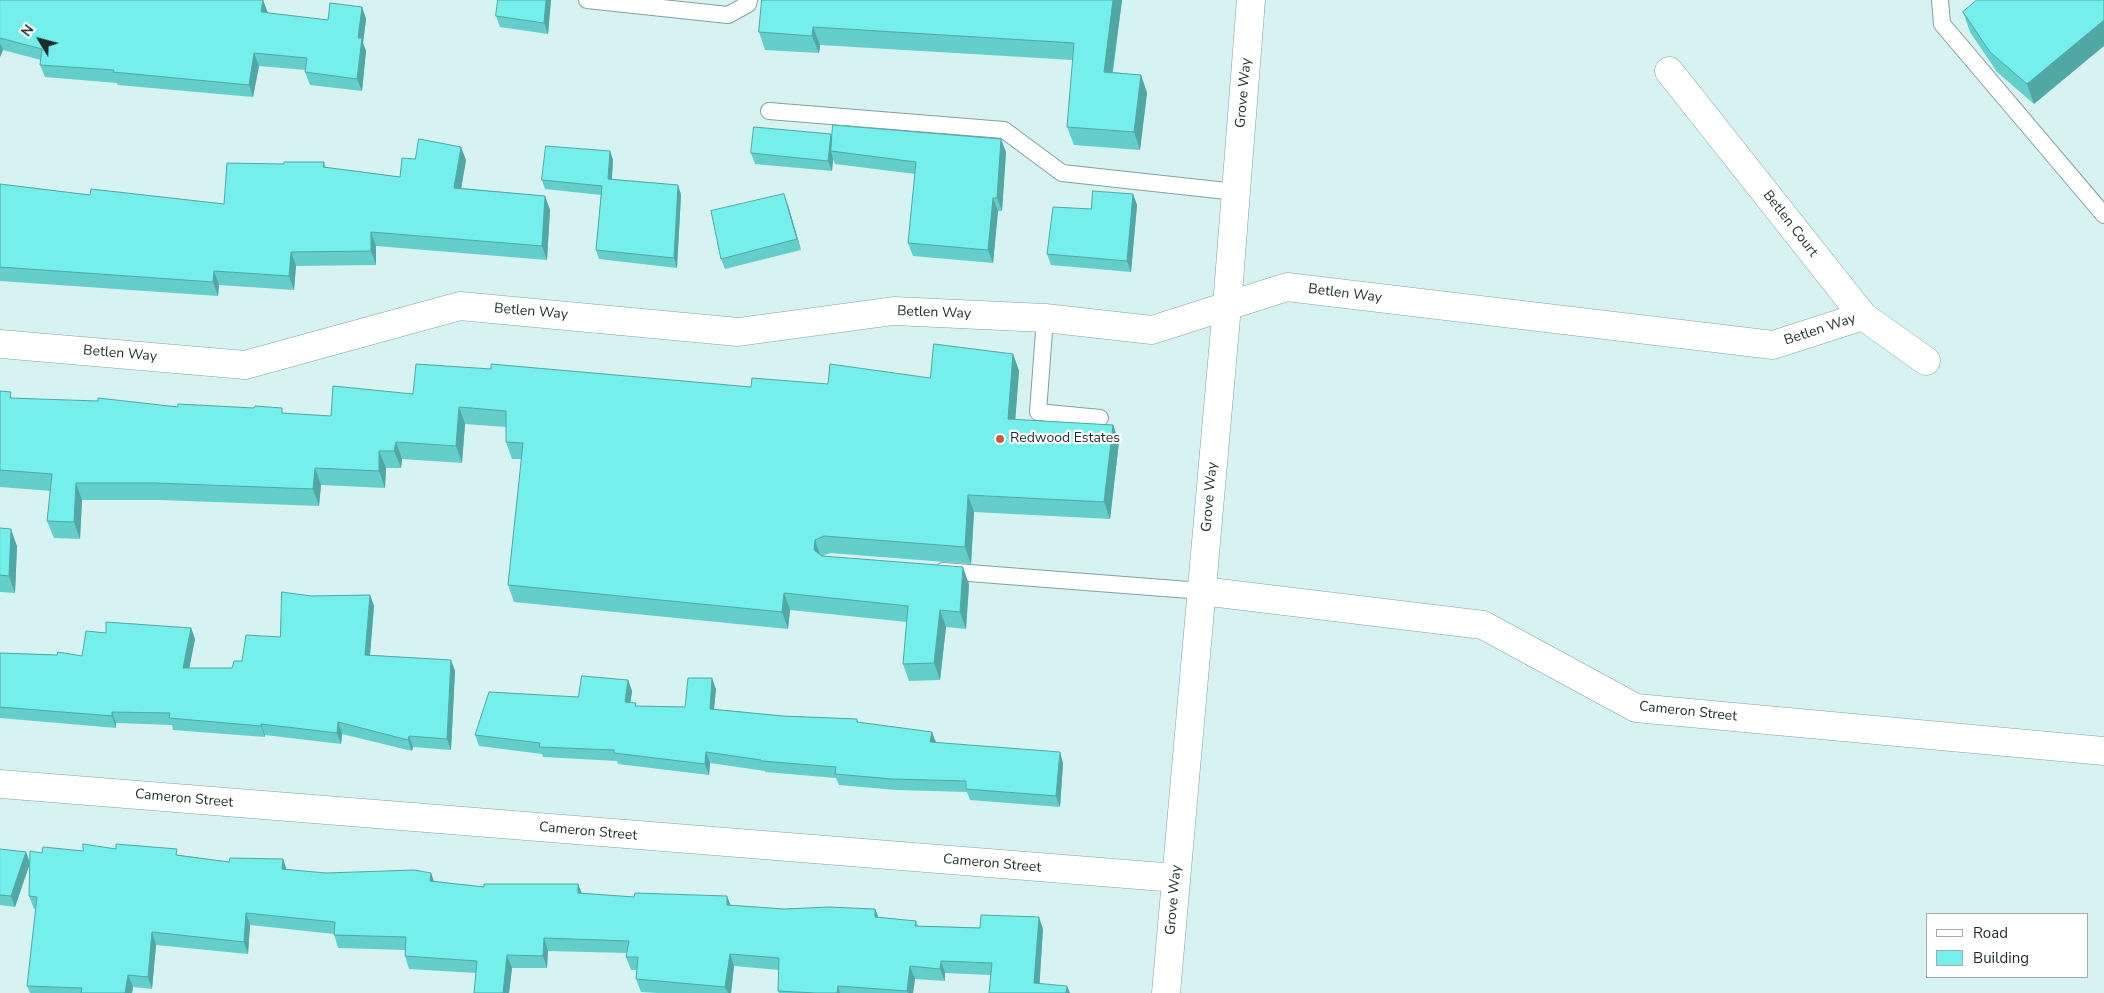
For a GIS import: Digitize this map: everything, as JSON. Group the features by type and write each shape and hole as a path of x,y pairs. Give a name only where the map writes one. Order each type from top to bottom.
{"street":[{"name":"Grove Way","path":"1166,993 1227,306 1251,0"},
{"name":"Betlen Court","path":"1669,71 1863,316 1926,361"},
{"name":"Betlen Way","path":"0,344 245,366 460,306 738,332 894,311 1045,318 1152,330 1287,286 1773,345 1863,316"},
{"name":"Cameron Street","path":"1202,591 1483,625 1636,708 2104,751"},
{"name":"Cameron Street","path":"0,784 1176,878"}],"lane":[{"path":"587,0 728,15 748,4 749,0"},
{"path":"1940,0 1942,24 2104,215"},
{"path":"769,111 1004,130 1062,173 1236,192"},
{"path":"1045,318 1038,412 1100,418"},
{"path":"926,570 1202,591"}],"building":[{"path":"0,0 263,0 261,12 328,20 330,3 362,7 358,38 362,38 357,79 305,72 307,58 254,53 249,85 113,72 114,70 40,65 42,49 0,38"},
{"path":"498,0 546,0 544,23 496,16"},
{"path":"762,0 1113,0 1104,72 1141,75 1134,132 1067,127 1074,43 813,27 812,36 759,32"},
{"path":"1977,0 2104,0 2104,20 2027,84 1990,52 1963,12"},
{"path":"833,125 1001,139 997,198 993,198 988,250 908,243 916,162 831,151"},
{"path":"754,127 831,134 828,161 751,153"},
{"path":"419,139 461,147 454,188 545,196 542,246 371,232 371,251 291,252 289,276 214,271 213,282 0,267 0,184 90,195 91,189 224,204 227,163 284,164 284,162 324,162 323,167 400,177 402,158 415,159"},
{"path":"546,146 610,151 608,179 678,185 674,258 596,250 602,186 542,180"},
{"path":"1093,191 1133,194 1127,261 1047,254 1053,207 1091,209"},
{"path":"784,194 797,239 721,259 711,211"},
{"path":"934,344 1013,354 1008,419 1113,425 1104,502 968,495 965,547 824,536 815,540 814,550 822,556 963,567 960,612 940,610 934,663 903,664 908,606 784,593 782,612 508,585 523,443 506,442 506,411 459,407 456,446 396,442 394,451 379,451 379,471 315,468 313,489 155,483 76,483 74,522 47,521 52,474 0,470 0,391 11,392 10,398 98,401 98,398 178,407 178,404 254,408 255,406 282,408 282,413 331,416 333,386 413,394 416,364 491,369 491,364 751,387 752,378 828,384 830,364 930,378"},
{"path":"0,528 11,529 9,576 0,575"},
{"path":"282,592 311,596 370,595 365,655 451,660 447,739 409,736 408,740 338,722 337,733 261,724 261,726 169,718 170,713 112,712 112,716 0,707 0,653 57,655 58,652 82,656 86,631 106,633 106,622 191,628 183,668 232,668 234,661 242,661 246,635 280,637"},
{"path":"582,676 628,680 625,702 636,703 635,706 685,707 688,678 712,678 710,709 783,716 857,719 857,722 932,732 930,742 1060,752 1056,796 966,789 966,781 892,779 835,774 836,767 762,761 706,752 705,764 614,753 614,750 539,747 540,743 475,735 489,692 578,697"},
{"path":"83,844 116,849 116,844 177,849 176,855 229,862 230,858 283,859 282,869 326,873 414,870 431,873 430,881 484,887 484,884 578,884 578,893 634,897 635,893 727,896 727,905 784,909 829,907 875,909 875,917 916,921 915,926 980,928 981,915 1039,917 1034,983 1067,986 1066,993 989,993 992,963 941,961 940,969 910,966 907,991 838,986 837,993 778,991 779,958 730,954 725,987 636,979 638,957 626,957 629,941 544,938 543,956 507,955 503,993 474,993 477,961 405,956 406,937 334,935 335,922 246,913 244,942 152,932 148,977 128,975 125,993 81,993 82,988 27,986 37,897 29,896 30,851 42,853 43,847 83,851"},
{"path":"0,849 26,852 11,896 0,895"}],"place":[{"name":"Redwood Estates","path":"1000,439"}]}
